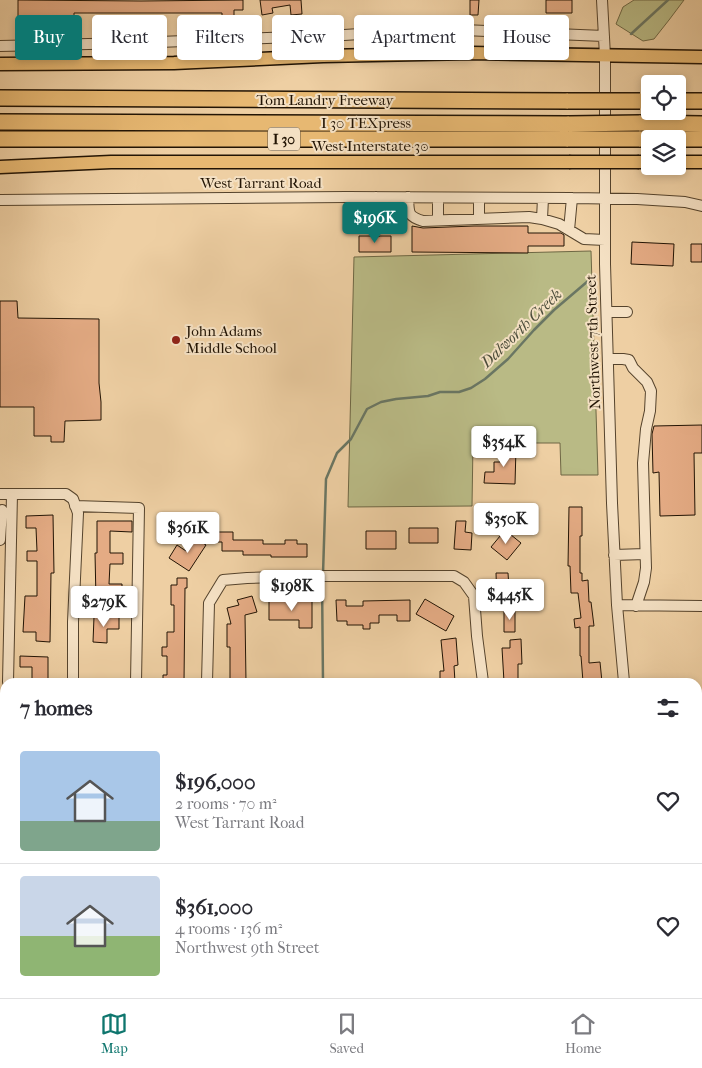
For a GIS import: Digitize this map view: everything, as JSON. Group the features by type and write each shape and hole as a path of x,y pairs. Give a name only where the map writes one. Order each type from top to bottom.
{"highway":[{"name":"Tom Landry Freeway","path":"0,98 641,101"},
{"path":"686,101 702,101"},
{"name":"I 30 TEXpress","path":"0,122 568,131"},
{"path":"667,130 702,124"},
{"name":"I 30","path":"0,139 568,131 641,134"},
{"path":"686,139 702,139"}],"main road":[{"path":"0,64 174,63 323,56 462,54 702,57"},
{"name":"West Interstate 30","path":"0,167 111,162 641,162"},
{"path":"686,162 702,162"}],"street":[{"name":"Northwest 7th Street","path":"602,0 605,56 605,240 614,555 616,605 624,678"},
{"path":"0,46 344,35 440,29 604,36"},
{"path":"375,231 376,198"},
{"path":"408,198 409,212 413,218 423,221 517,217 542,218 559,224 584,239 605,240"},
{"path":"438,198 438,220"},
{"path":"479,198 479,219"},
{"path":"517,198 517,217"},
{"path":"542,218 543,198"},
{"path":"569,230 572,198"},
{"name":"West Tarrant Road","path":"0,200 605,198 685,202 702,206"},
{"path":"607,312 627,312"},
{"path":"608,359 623,358 629,360 633,368 647,382 652,391 643,463 646,568 644,582 636,606"},
{"path":"0,540 0,494 66,494 74,502 78,513 73,622 73,678"},
{"path":"8,678 12,494"},
{"path":"74,502 139,508 136,678"},
{"path":"614,555 645,554"},
{"path":"207,678 209,603 223,580 308,576 454,576 464,582 474,596 483,678"},
{"path":"616,605 702,606"}],"green space":[{"path":"634,0 684,0 654,39 643,41 616,24 623,7"},
{"path":"591,251 598,475 561,475 560,443 473,443 472,506 348,507 354,257"}],"building":[{"path":"18,0 243,0 243,10 234,10 234,15 222,15 222,13 74,13 74,15 18,15"},
{"path":"260,0 301,0 302,14 291,15 290,5 272,8 273,13 262,15"},
{"path":"470,0 479,0 478,15 470,15"},
{"path":"546,0 572,0 572,13 546,13"},
{"path":"412,226 423,228 528,226 528,233 561,233 564,235 564,246 528,246 528,253 412,252"},
{"path":"359,236 375,238 391,236 391,252 359,252"},
{"path":"632,242 674,244 673,266 631,264"},
{"path":"691,244 702,244 702,262 691,262"},
{"path":"0,301 17,301 18,318 99,319 101,420 65,421 64,442 51,442 51,436 34,436 34,407 0,407"},
{"path":"702,425 702,453 694,453 695,515 660,516 659,472 653,473 652,434 654,426"},
{"path":"500,447 516,448 515,484 484,483 485,472 494,472 494,462 500,462"},
{"path":"569,507 582,507 580,573 582,573 582,581 588,580 589,602 591,602 594,626 589,626 589,663 600,662 602,678 583,678 580,656 580,627 575,628 574,619 581,618 578,593 571,593 570,566 568,566"},
{"path":"53,515 54,573 51,573 50,642 36,641 36,632 23,632 25,596 37,596 37,561 27,561 27,551 37,551 36,528 26,528 26,516"},
{"path":"97,521 132,521 132,532 110,531 110,553 123,553 123,564 110,564 109,584 122,584 122,600 96,600 95,553 97,553"},
{"path":"456,521 466,521 465,532 472,533 471,550 454,549"},
{"path":"409,528 438,528 438,543 409,543"},
{"path":"505,530 521,543 507,560 491,547"},
{"path":"366,531 396,531 396,549 366,549"},
{"path":"214,532 233,532 233,540 263,540 263,544 285,544 285,540 297,540 297,544 307,544 307,557 271,557 271,555 243,555 243,551 222,551 222,542 214,542"},
{"path":"195,538 206,545 189,571 169,558 177,545 186,551"},
{"path":"496,573 508,573 510,603 497,604"},
{"path":"177,578 187,578 187,588 185,588 184,678 163,678 163,675 167,675 167,656 162,656 162,647 167,647 167,632 174,632 174,605 171,605 171,585 177,585"},
{"path":"252,596 257,612 245,615 246,678 230,678 230,647 227,647 227,624 231,624 227,608 239,605 237,600"},
{"path":"425,599 454,616 446,631 416,614"},
{"path":"269,600 312,601 312,628 299,628 299,620 269,620"},
{"path":"336,600 346,600 346,606 363,606 363,601 410,600 410,621 397,621 397,615 379,615 379,623 370,623 370,629 363,629 363,625 347,625 347,621 337,621"},
{"path":"504,610 515,610 515,632 504,632"},
{"path":"94,617 119,617 119,629 107,629 107,643 93,642"},
{"path":"456,638 458,665 454,666 455,678 440,678 440,671 444,671 441,640"},
{"path":"521,639 522,664 518,664 518,678 504,678 502,648 510,648 510,640"},
{"path":"20,656 48,657 48,678 32,678 32,667 20,667"}],"waterway":[{"name":"Dalworth Creek","path":"631,34 668,0"},
{"name":"Dalworth Creek","path":"323,574 326,479 337,453 351,439 367,409 381,402 428,396 440,392 459,392 471,388 485,379 508,359 554,310 588,281"},
{"name":"Dalworth Creek","path":"322,579 323,678"}],"place":[{"name":"John Adams Middle School","path":"176,340"}]}
